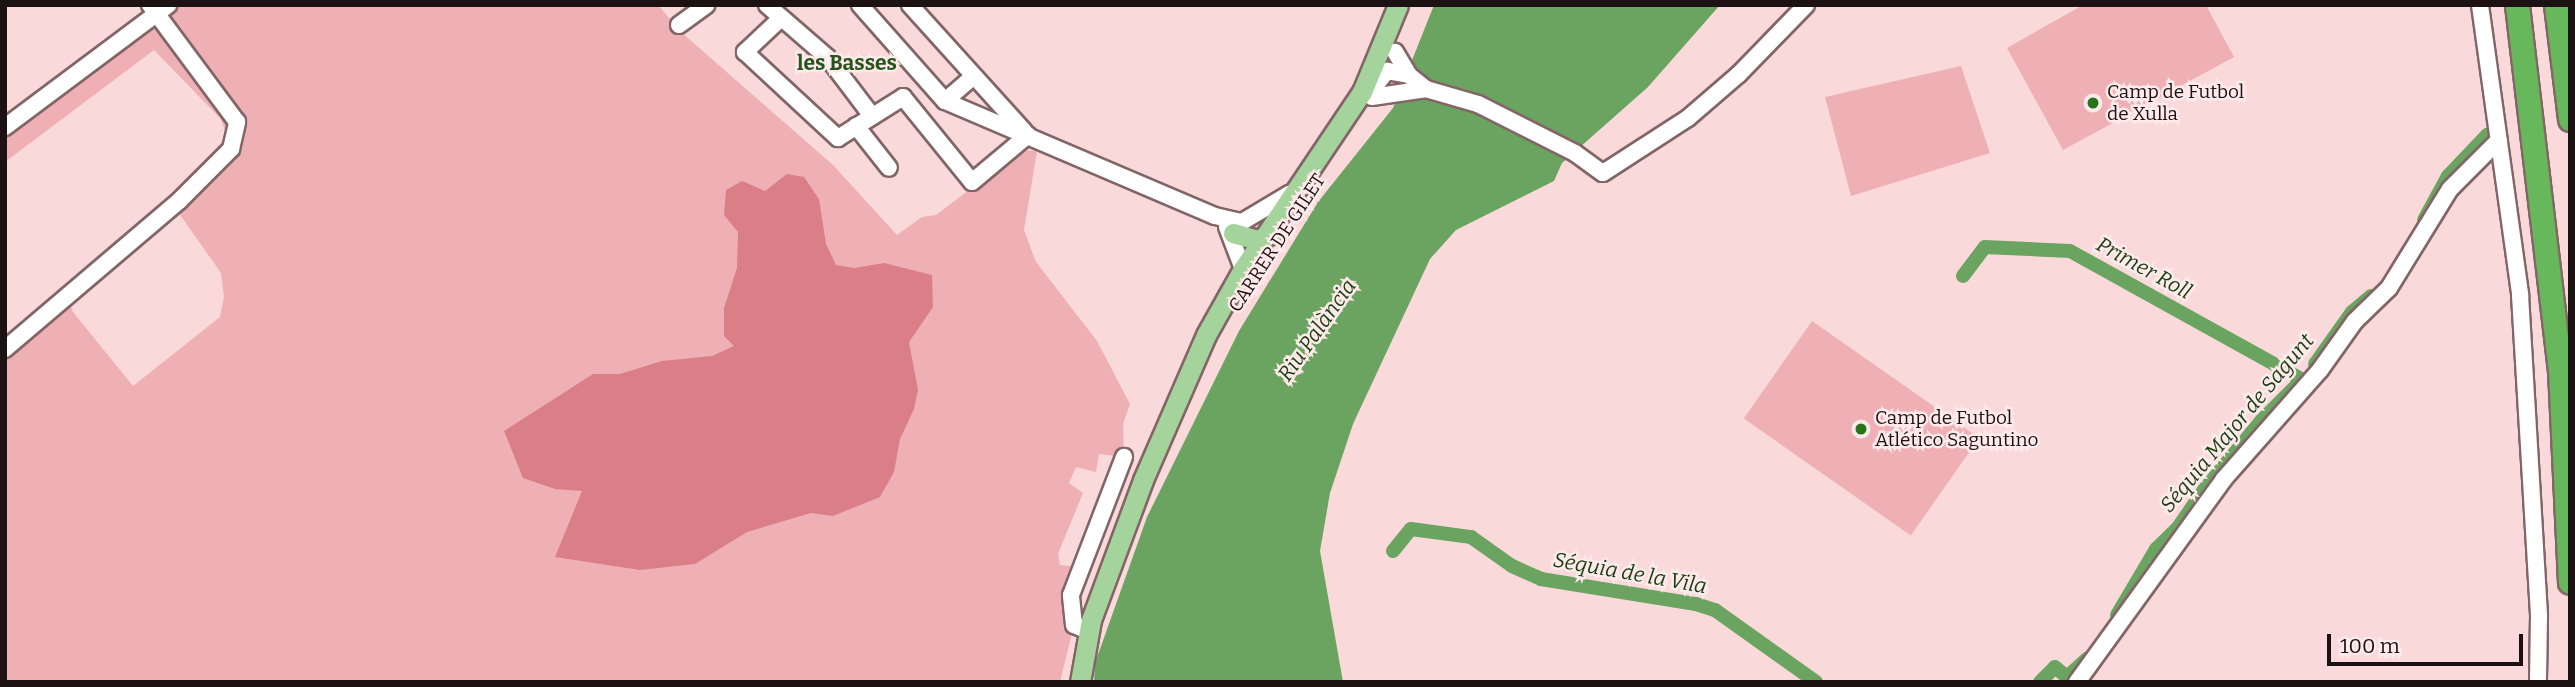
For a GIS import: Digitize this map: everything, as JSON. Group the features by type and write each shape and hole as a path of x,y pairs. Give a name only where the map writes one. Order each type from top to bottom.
{"highway":[{"path":"2517,5 2560,370 2570,582"},
{"path":"2556,5 2570,119"}],"main road":[{"name":"CARRER DE GILET","path":"1264,238 1362,92 1392,26 1398,5"},
{"name":"CARRER DE GILET","path":"1080,682 1089,631 1143,480 1245,277 1322,174 1387,71 1395,51 1405,5"},
{"path":"1237,228 1264,238 1275,232 1305,189 1322,174"},
{"path":"1245,277 1261,255 1264,238"}],"street":[{"path":"680,25 707,5"},
{"path":"767,5 779,20 828,58 872,116"},
{"path":"860,5 945,101 1215,216 1237,228"},
{"path":"910,5 1028,135"},
{"path":"1395,51 1409,75 1426,89 1478,104 1575,153 1603,173 1688,118 1739,74 1806,5"},
{"path":"2480,5 2519,295 2539,617 2538,682"},
{"path":"5,127 158,8 237,122 231,149 179,201 5,349"},
{"path":"779,20 745,52 838,138 903,97 972,182 1028,135"},
{"path":"1392,26 1384,62 1387,71 1403,92"},
{"path":"1323,152 1341,135 1376,80 1387,71 1409,75"},
{"path":"945,101 973,76"},
{"path":"1372,97 1426,89"},
{"path":"856,126 889,168"},
{"path":"2077,682 2222,480 2320,370 2355,321 2389,288 2450,189 2499,140"},
{"path":"1237,228 1277,204 1302,183"},
{"path":"1237,228 1245,277"},
{"path":"1089,631 1074,625 1071,595 1124,457"}],"shaded area":[{"path":"168,5 658,5 681,32 833,165 897,235 922,217 936,215 1022,150 1037,151 1024,230 1036,262 1097,341 1130,404 1123,424 1124,457 1099,454 1096,472 1076,467 1069,483 1083,493 1058,554 1060,565 1079,567 1074,625 1060,682 5,682 5,349 67,296 73,312 133,386 220,317 224,297 221,273 176,209 231,149 221,119 154,50 5,162 5,127"},
{"name":"Camp de Futbol de Xulla","path":"2083,5 2206,5 2234,57 2063,150 2007,48"},
{"path":"1961,66 1990,153 1851,196 1825,97"},
{"path":"787,174 804,177 819,199 826,244 836,265 854,268 884,263 932,275 933,307 909,342 918,390 914,409 900,439 894,472 880,497 833,516 811,513 747,532 695,564 640,570 555,557 582,491 555,489 523,478 504,431 593,374 620,374 662,361 712,356 734,346 724,336 724,308 737,268 738,232 724,215 726,190 742,181 765,191"},
{"name":"Camp de Futbol Atlético Saguntino","path":"1812,321 1979,438 1911,535 1744,418"}],"water":[{"name":"Riu Palància","path":"1434,5 1720,5 1648,87 1562,163 1554,181 1456,230 1430,259 1353,424 1330,493 1320,551 1343,682 1094,682 1095,663 1147,517 1239,331 1318,202 1393,108"}],"waterway":[{"name":"Séquia Major de Sagunt","path":"2424,220 2448,176 2487,135"},
{"name":"Primer Roll","path":"1963,276 1985,247 2070,251 2303,380"},
{"name":"Séquia Major de Sagunt","path":"2315,364 2352,312 2371,296"},
{"name":"Séquia Major de Sagunt","path":"2117,615 2156,549 2177,529 2204,490 2261,421 2300,382"},
{"name":"Séquia de la Vila","path":"1393,551 1411,529 1471,537 1512,566 1541,579 1696,604 1715,610 1816,682"},
{"name":"Séquia Major de Sagunt","path":"2040,682 2055,667 2067,677 2088,658"}],"place":[{"name":"Camp de Futbol de Xulla","path":"2093,103"},
{"name":"Camp de Futbol Atlético Saguntino","path":"1861,429"}],"district":[{"name":"les Basses","path":"847,63"}]}
